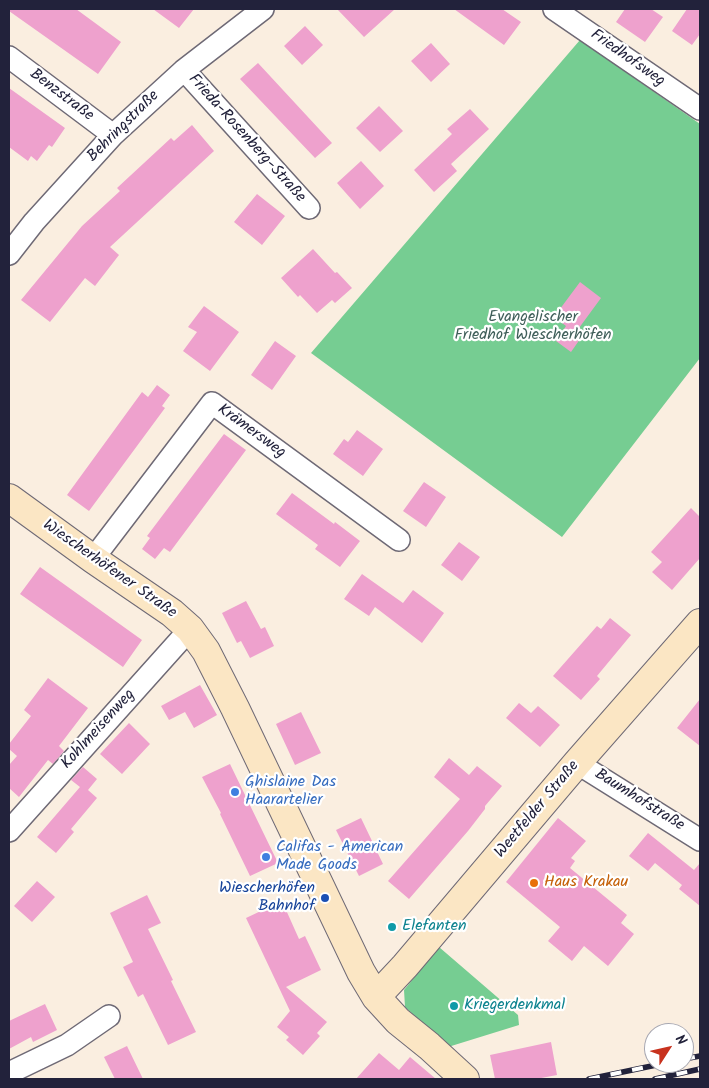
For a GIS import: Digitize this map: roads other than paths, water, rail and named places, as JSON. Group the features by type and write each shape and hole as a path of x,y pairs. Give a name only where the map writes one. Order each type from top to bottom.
{"street":[{"name":"Friedhofsweg","path":"554,9 700,110"},
{"name":"Behringstraße","path":"9,254 34,222 113,135 184,70 253,11"},
{"name":"Benzstraße","path":"9,57 113,135"},
{"name":"Frieda-Rosenberg-Straße","path":"184,70 309,208"},
{"name":"Krämersweg","path":"93,559 212,403 399,540"},
{"name":"Wiescherhöfener Straße","path":"9,498 172,613 190,629 206,652 235,708 357,964 376,997 398,1021 429,1046 464,1079"},
{"name":"Weetfelder Straße","path":"376,997 405,966 577,763 700,623"},
{"name":"Kohlmeisenweg","path":"9,831 190,629"},
{"name":"Baumhofstraße","path":"577,763 700,840"},
{"path":"9,1073 67,1045 109,1016"}],"railway":[{"path":"694,1057 700,1056"},
{"path":"589,1079 644,1068"},
{"path":"655,1079 700,1069"}],"place":[{"name":"Ghislaine Das Haarartelier","path":"235,792"},
{"name":"Califas - American Made Goods","path":"266,857"},
{"name":"Haus Krakau","path":"534,883"},
{"name":"Wiescherhöfen Bahnhof","path":"325,898"},
{"name":"Elefanten","path":"392,927"},
{"name":"Kriegerdenkmal","path":"454,1006"}],"park label":[{"name":"Evangelischer Friedhof Wiescherhöfen","path":"533,327"}]}
